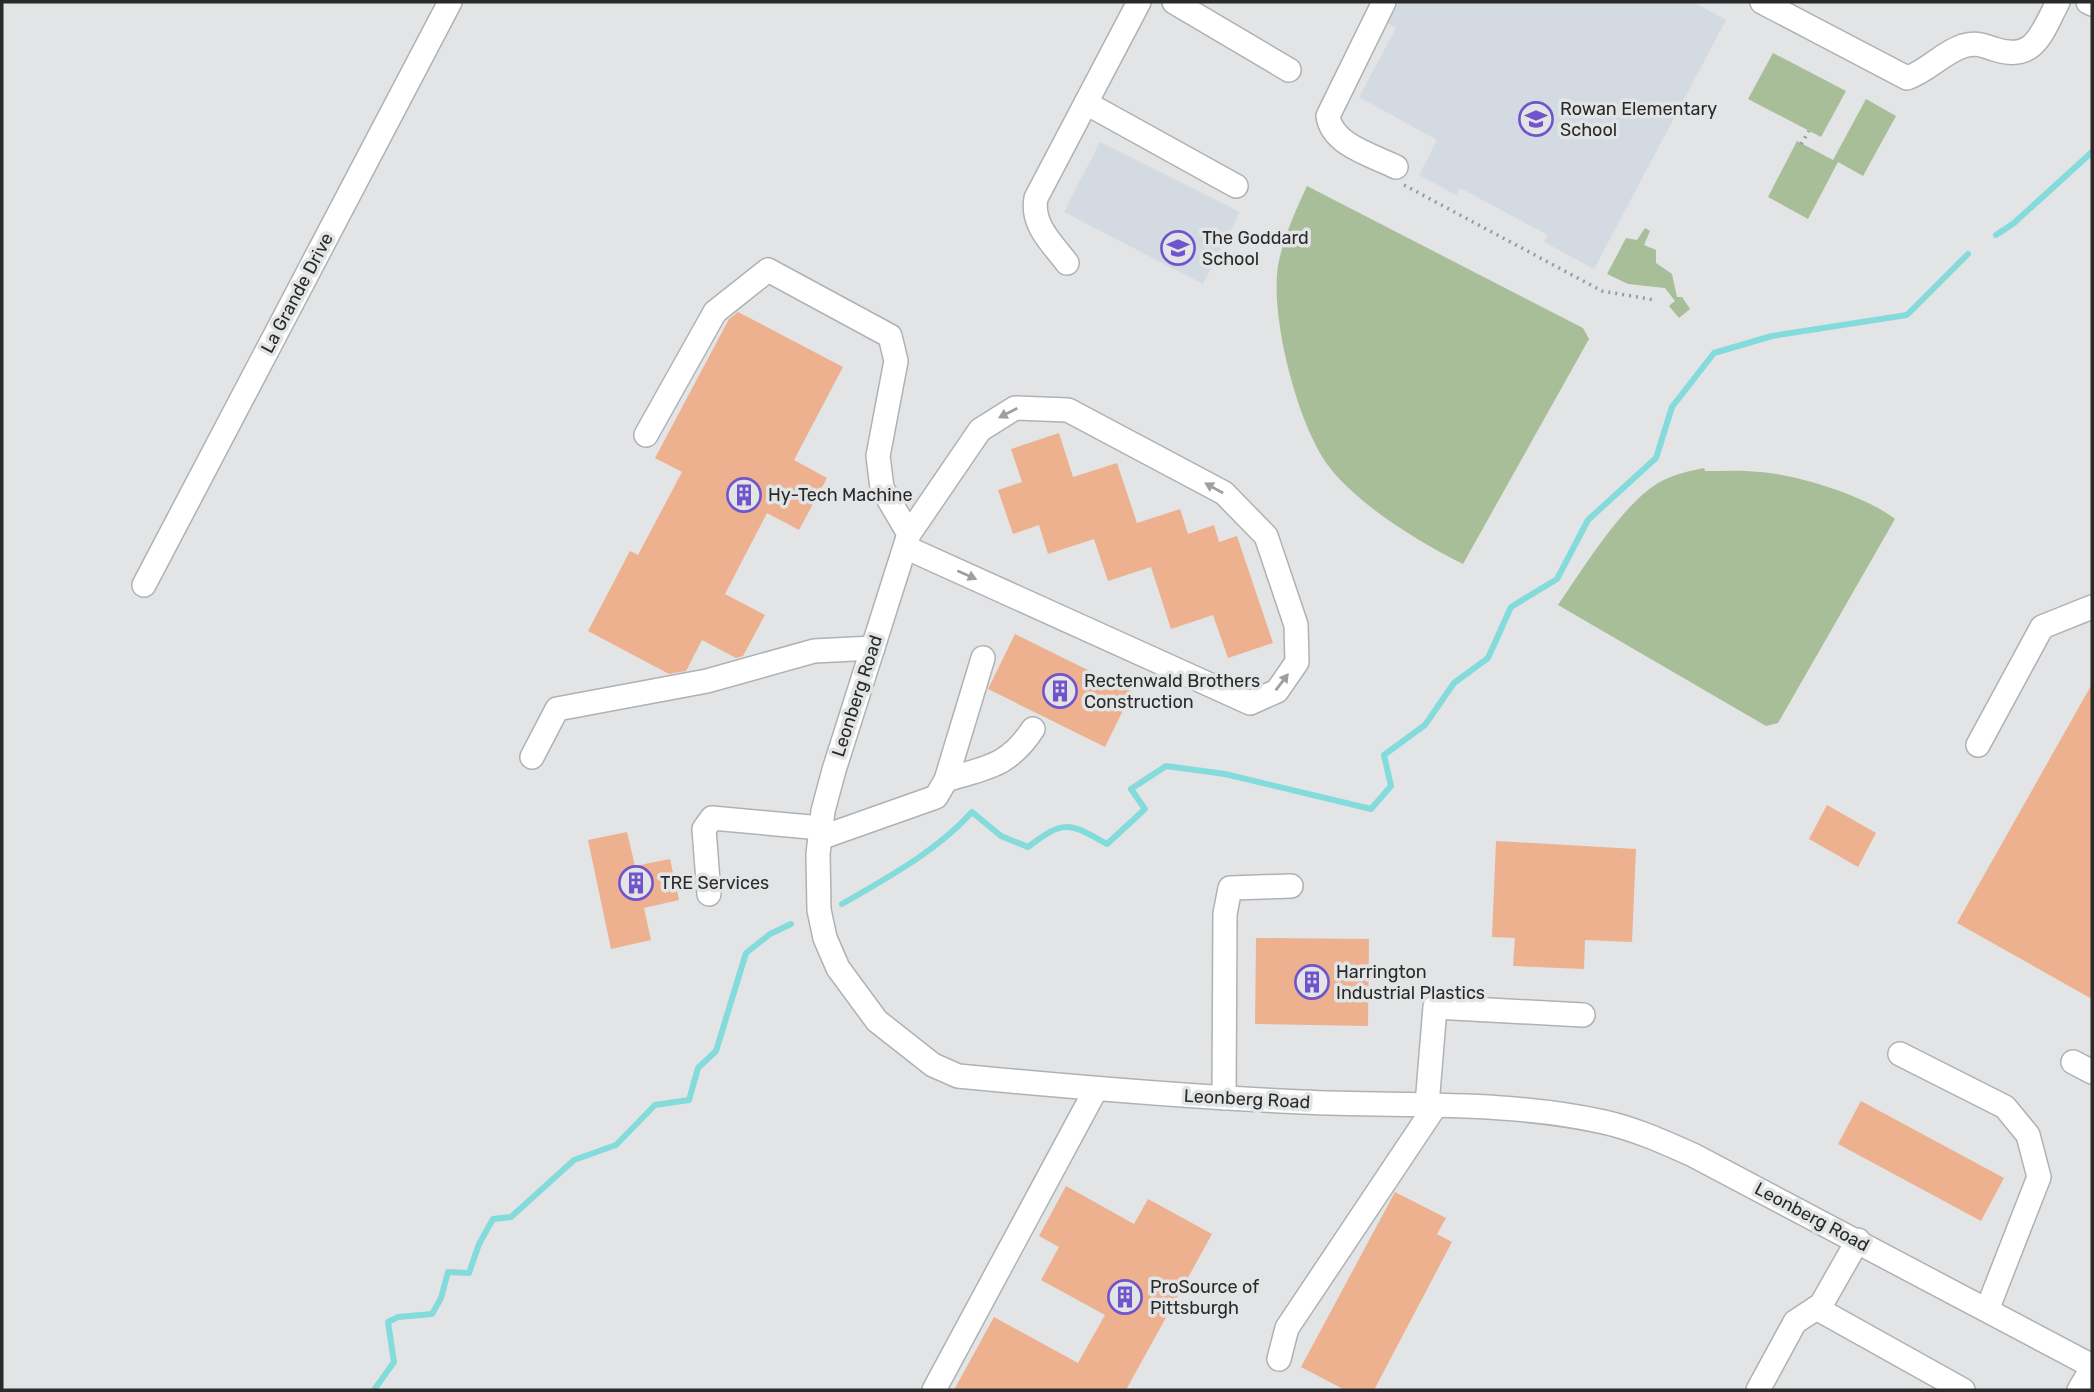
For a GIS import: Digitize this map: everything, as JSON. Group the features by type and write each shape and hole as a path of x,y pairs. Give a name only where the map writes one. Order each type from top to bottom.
{"street":[{"name":"La Grande Drive","path":"144,585 450,2"},
{"path":"1067,263 1038,224 1034,213 1036,198 1139,2"},
{"path":"1174,2 1289,70"},
{"path":"1384,2 1328,116 1329,130 1397,174"},
{"path":"1762,2 1907,78 1923,73 1961,47 1978,43 2013,55 2028,51 2058,2"},
{"path":"1086,103 1236,186"},
{"path":"646,435 715,312 768,270 890,336 896,361 878,456 883,488 907,540"},
{"name":"Leonberg Road","path":"907,540 1250,703 1277,691 1297,662 1296,625 1266,536 1224,493 1068,410 1015,408 980,430 907,540 834,771 821,833 818,888 825,939 838,968 877,1021 933,1065 958,1076 1096,1089 1224,1098 1431,1105 1570,1116 1644,1133 1858,1240 2092,1367"},
{"path":"1978,744 2042,627 2092,607"},
{"path":"532,757 557,709 707,681 814,651 873,648"},
{"path":"709,894 704,829 712,818 821,833 936,797 946,780 983,658"},
{"path":"946,780 1001,763 1019,751 1033,729"},
{"path":"1224,1098 1225,914 1230,888 1291,886"},
{"path":"1279,1359 1287,1328 1431,1105 1436,1006 1583,1014"},
{"path":"1900,1054 2006,1107 2028,1135 2039,1177 1987,1310"},
{"path":"934,1390 1096,1089"},
{"path":"1758,1390 1796,1322 1816,1308 1858,1240"},
{"path":"1816,1308 1963,1390"},
{"path":"2079,1390 2092,1367"}],"path":[{"path":"1801,144 1808,131"},
{"path":"1397,174 1602,291 1655,300"}],"shaded area":[{"name":"Rowan Elementary School","path":"1399,2 1693,2 1726,20 1594,269 1544,242 1548,235 1460,188 1456,195 1419,175 1437,140 1359,97 1396,28 1387,23"},
{"name":"The Goddard School","path":"1100,142 1240,212 1203,284 1064,212"}],"green space":[{"path":"1773,53 1846,91 1821,137 1748,99"},
{"path":"1866,99 1896,116 1863,176 1838,162 1808,219 1768,197 1797,141 1833,160"},
{"path":"1307,186 1583,328 1589,339 1463,564 1389,521 1354,493 1327,464 1306,423 1296,396 1282,340 1277,287 1283,245"},
{"path":"1645,228 1650,231 1644,245 1656,250 1656,263 1672,274 1677,297 1682,297 1690,309 1679,318 1669,306 1675,301 1665,288 1628,284 1607,274 1626,238 1637,240"},
{"path":"1704,468 1705,471 1774,474 1811,482 1867,502 1895,519 1778,723 1766,726 1558,605 1617,522 1644,493 1669,478"}],"building":[{"name":"Hy-Tech Machine","path":"738,312 843,367 794,460 827,478 799,530 767,513 725,594 765,615 743,656 736,658 702,640 686,671 669,674 588,631 630,551 638,555 682,472 655,458 729,319"},
{"path":"1059,433 1073,477 1117,463 1137,523 1180,509 1188,534 1214,525 1219,542 1237,536 1273,643 1228,658 1213,615 1171,629 1151,567 1108,581 1094,539 1048,554 1039,525 1013,534 998,490 1022,482 1011,449"},
{"name":"Rectenwald Brothers Construction","path":"1015,634 1132,692 1105,747 988,689"},
{"path":"2092,684 2092,999 1957,923"},
{"path":"1827,805 1876,833 1858,867 1809,839"},
{"name":"TRE Services","path":"627,832 635,866 670,859 679,900 644,908 651,940 611,949 588,840"},
{"path":"1496,841 1636,849 1632,942 1585,940 1584,969 1513,966 1515,938 1492,937"},
{"name":"Harrington Industrial Plastics","path":"1256,938 1369,939 1368,1026 1255,1024"},
{"path":"1861,1101 2004,1178 1981,1221 1838,1144"},
{"name":"ProSource of Pittsburgh","path":"1066,1186 1134,1224 1148,1199 1212,1234 1126,1390 954,1390 994,1317 1078,1363 1105,1315 1041,1280 1059,1247 1039,1236"},
{"path":"1395,1192 1446,1218 1437,1234 1452,1242 1374,1390 1345,1390 1301,1367"}],"waterway":[{"path":"1996,235 2014,223 2092,152"},
{"path":"842,904 927,851 972,812 1001,836 1028,847 1050,832 1066,827 1084,831 1107,844 1145,809 1131,789 1166,766 1225,774 1371,809 1391,786 1384,755 1425,725 1454,683 1488,658 1511,607 1557,579 1588,520 1656,458 1672,407 1714,353 1772,336 1907,315 1968,254"},
{"path":"374,1390 394,1362 388,1322 398,1317 432,1314 441,1298 448,1272 469,1273 479,1244 493,1219 511,1217 574,1160 616,1145 655,1105 689,1100 698,1068 716,1051 746,953 770,934 791,924"}],"place":[{"name":"Rowan Elementary School","path":"1536,119"},
{"name":"The Goddard School","path":"1178,248"},
{"name":"Hy-Tech Machine","path":"744,495"},
{"name":"Rectenwald Brothers Construction","path":"1060,691"},
{"name":"TRE Services","path":"636,883"},
{"name":"Harrington Industrial Plastics","path":"1312,982"},
{"name":"ProSource of Pittsburgh","path":"1125,1297"}]}
